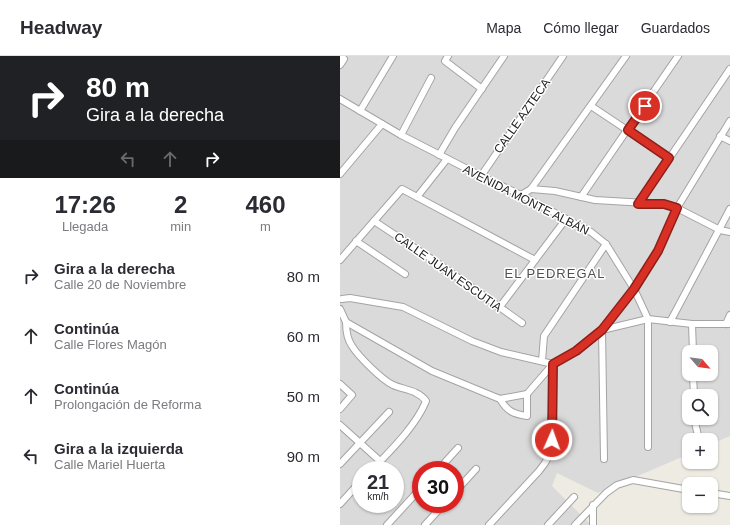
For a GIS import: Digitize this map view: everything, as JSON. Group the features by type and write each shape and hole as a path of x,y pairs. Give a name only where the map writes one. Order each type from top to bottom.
{"street":[{"path":"360,111 393,56"},
{"path":"448,56 445,62 482,89"},
{"path":"439,155 455,128 504,56"},
{"name":"CALLE AZTECA","path":"481,176 563,56"},
{"path":"521,195 531,189 626,56"},
{"path":"582,197 678,56"},
{"path":"340,65 342,58"},
{"path":"638,204 730,68"},
{"path":"401,135 431,78"},
{"name":"AVENIDA MONTE ALBÁN","path":"340,100 439,155 521,195 591,232 606,244 634,289 648,319"},
{"path":"591,106 669,158"},
{"path":"346,322 432,371 500,399 527,394 553,364 576,351 602,330 634,289 658,251 677,208 730,121"},
{"path":"340,174 382,124"},
{"path":"720,136 730,141"},
{"path":"417,197 447,159"},
{"path":"340,260 402,189 536,260"},
{"path":"531,189 595,200 638,204 664,204 677,208 720,230 730,232"},
{"path":"670,322 730,209"},
{"path":"499,308 566,219"},
{"name":"CALLE JUAN ESCUTIA","path":"374,221 439,264 522,323"},
{"path":"356,241 405,274"},
{"path":"542,361 544,336 606,244"},
{"path":"341,299 350,298 403,307 472,341 502,352 553,364"},
{"path":"340,309 346,322 348,338 353,348 379,375 392,384 422,396 426,401 410,427 380,461 340,425"},
{"path":"602,330 648,319 692,324 728,324 730,315"},
{"path":"648,319 648,447"},
{"path":"692,324 693,345"},
{"path":"602,330 604,459"},
{"path":"489,525 539,471 551,452 553,364"},
{"path":"340,384 352,395 340,409"},
{"path":"500,399 505,408 516,415 527,416 527,394"},
{"path":"340,464 389,412"},
{"path":"446,461 458,448"},
{"path":"464,482 476,469"},
{"path":"575,525 606,493 617,485 633,480 682,489"},
{"path":"340,504 352,491"},
{"path":"718,494 730,496"},
{"path":"548,525 574,497"},
{"path":"387,525 412,498"},
{"path":"593,506 593,525"},
{"path":"425,525 436,513"}],"shaded area":[{"path":"340,56 730,56 730,436 718,441 718,433 682,433 682,457 598,493 557,473 552,486 591,525 340,525"}],"district":[{"name":"EL PEDREGAL","path":"555,273"}],"route":[{"path":"552,440 553,364 576,351 602,330 634,289 658,251 677,208 664,204 638,204 669,158 628,130 645,106"}]}
